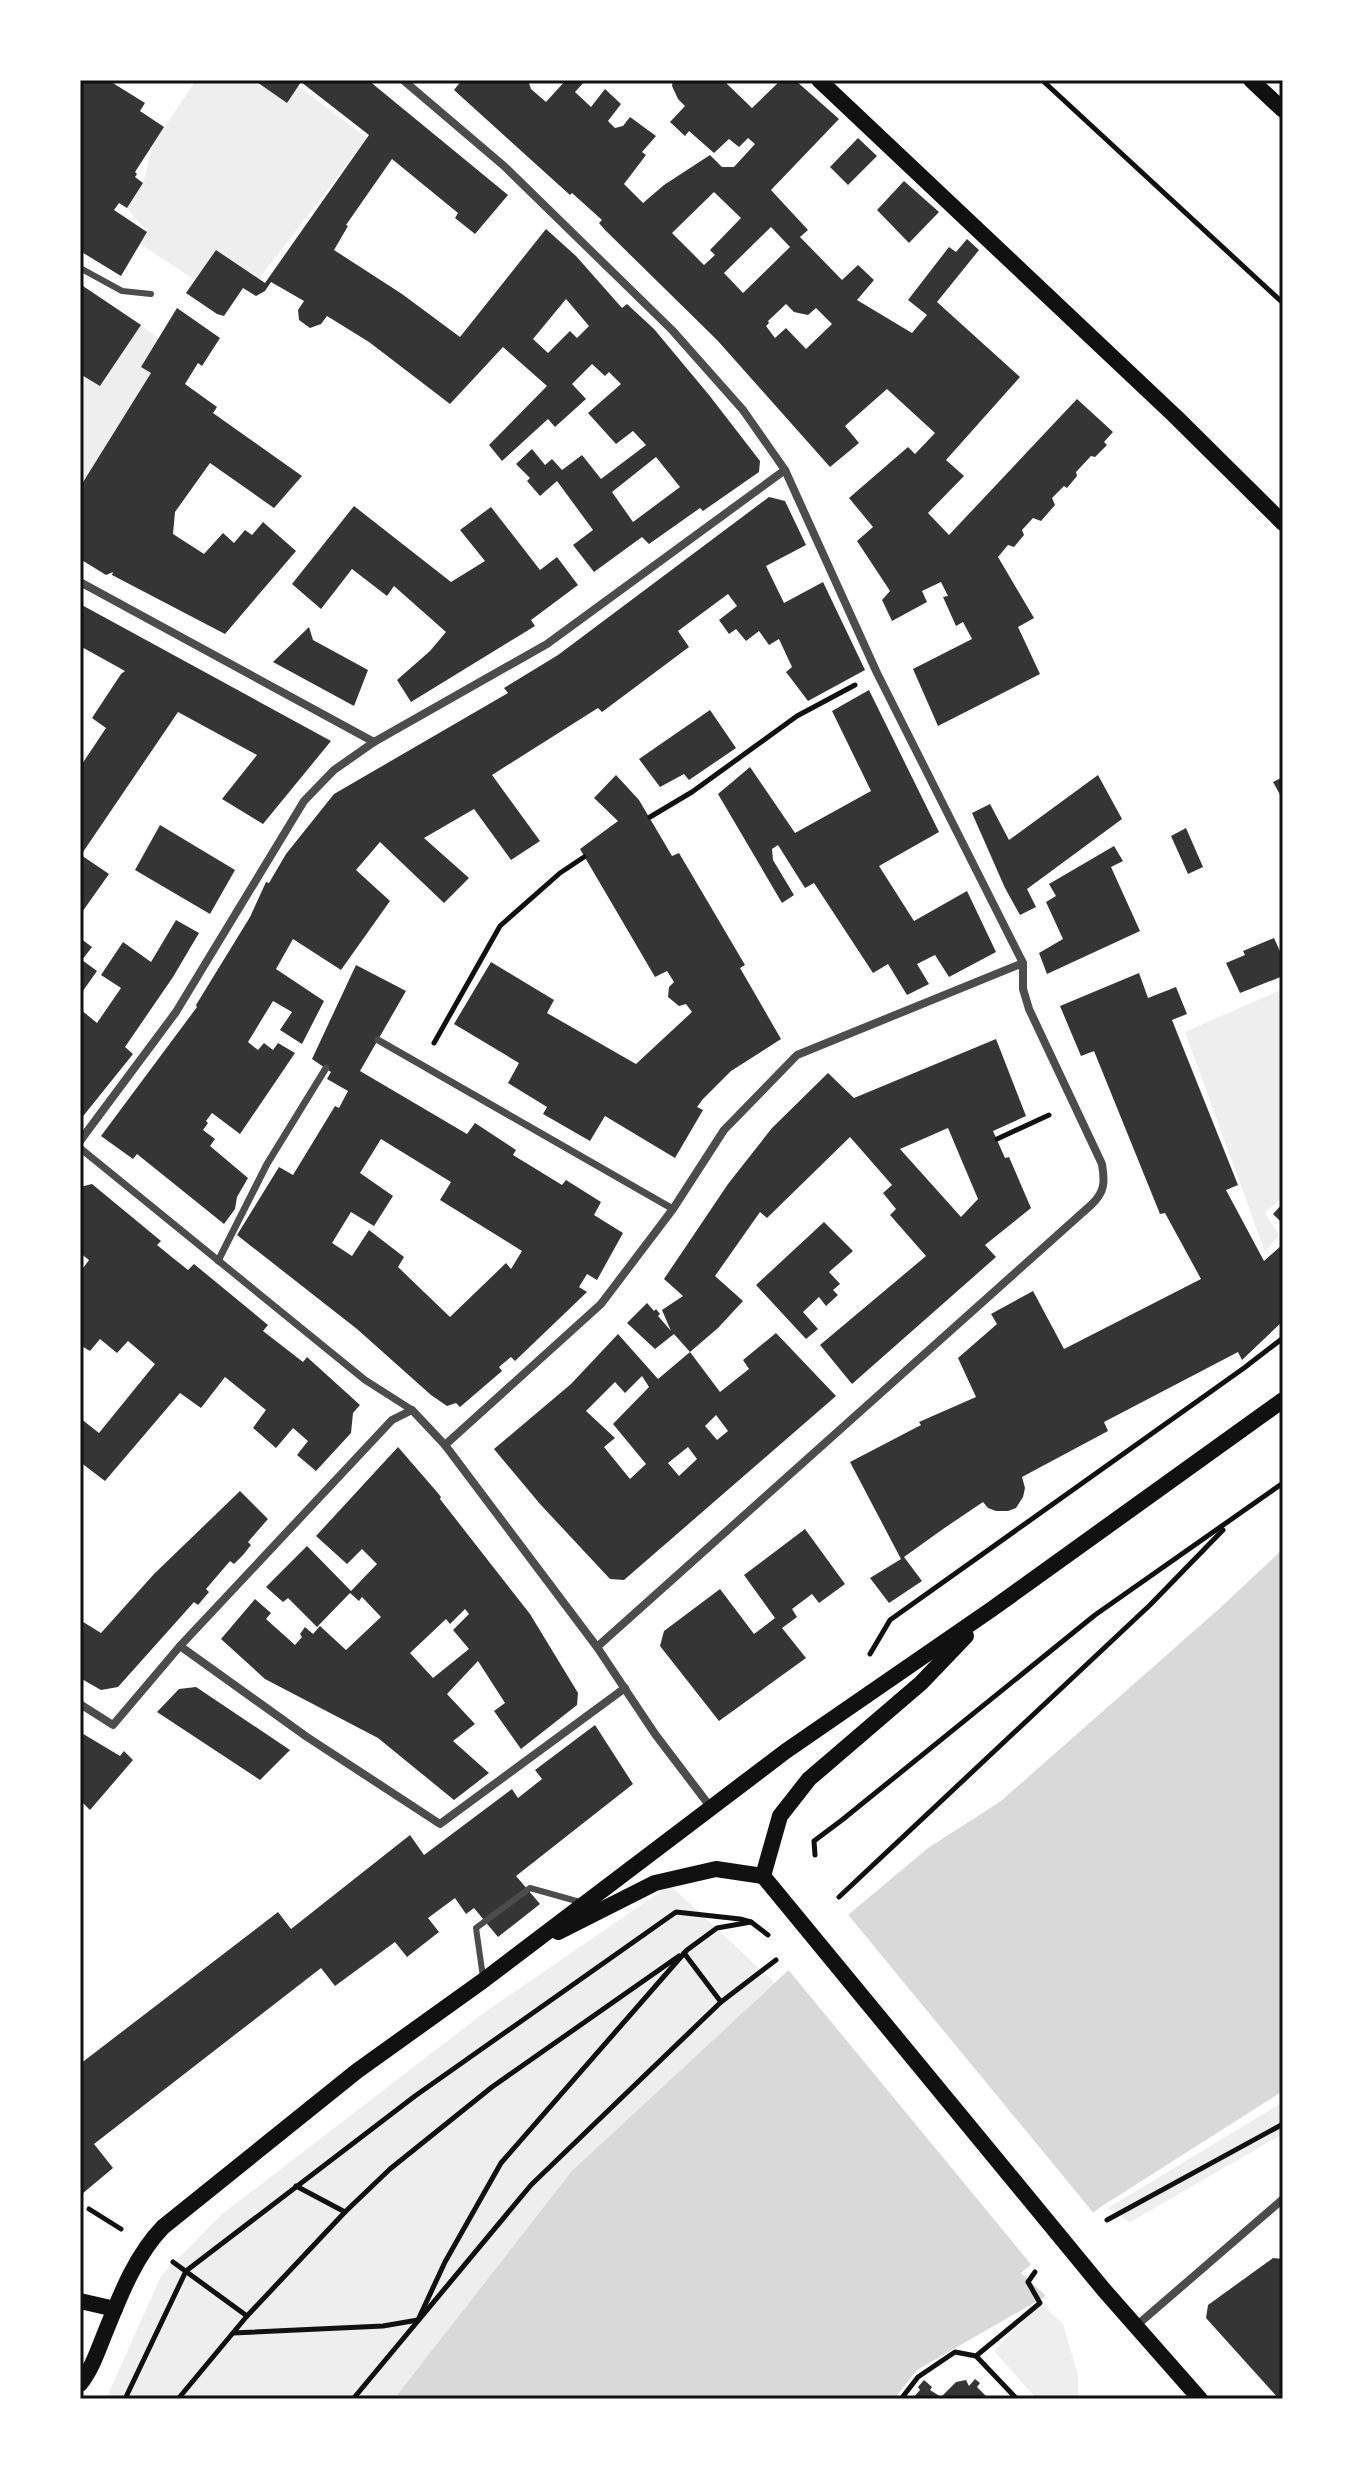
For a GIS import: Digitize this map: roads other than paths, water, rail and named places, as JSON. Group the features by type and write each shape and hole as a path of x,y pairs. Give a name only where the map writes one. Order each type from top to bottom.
{"main road":[{"path":"819,80 1176,417 1283,523"},
{"path":"1251,80 1283,110"},
{"path":"80,2384 88,2374 146,2244 163,2227 357,2071 484,1980 786,1751 992,1609 1283,1400"},
{"path":"763,1876 780,1816 809,1779 921,1683 992,1609"},
{"path":"521,1951 655,1883 716,1869 763,1876 1104,2290 1200,2399"},
{"path":"80,2301 115,2309"}],"street":[{"path":"403,80 504,166 672,330 743,410 785,470 877,673 1023,963 1023,989 1029,1009 1102,1164 1105,1187 1100,1197 597,1647"},
{"path":"80,1141 176,1012 304,801 334,770 374,742 547,644 785,470"},
{"path":"80,582 374,742"},
{"path":"445,1445 601,1304 673,1209 724,1130 797,1055 1023,963"},
{"path":"378,1040 673,1209"},
{"path":"218,1261 267,1164 326,1068"},
{"path":"80,1148 365,1380 412,1410 445,1445 597,1647 655,1734 712,1809"},
{"path":"80,1704 113,1725 180,1646 392,1420 412,1410"},
{"path":"180,1646 307,1737 440,1824 625,1688"},
{"path":"1136,2326 1283,2199"}],"lane":[{"path":"80,268 122,291 151,294"},
{"path":"484,1980 476,1928 530,1888 584,1903"}]}
